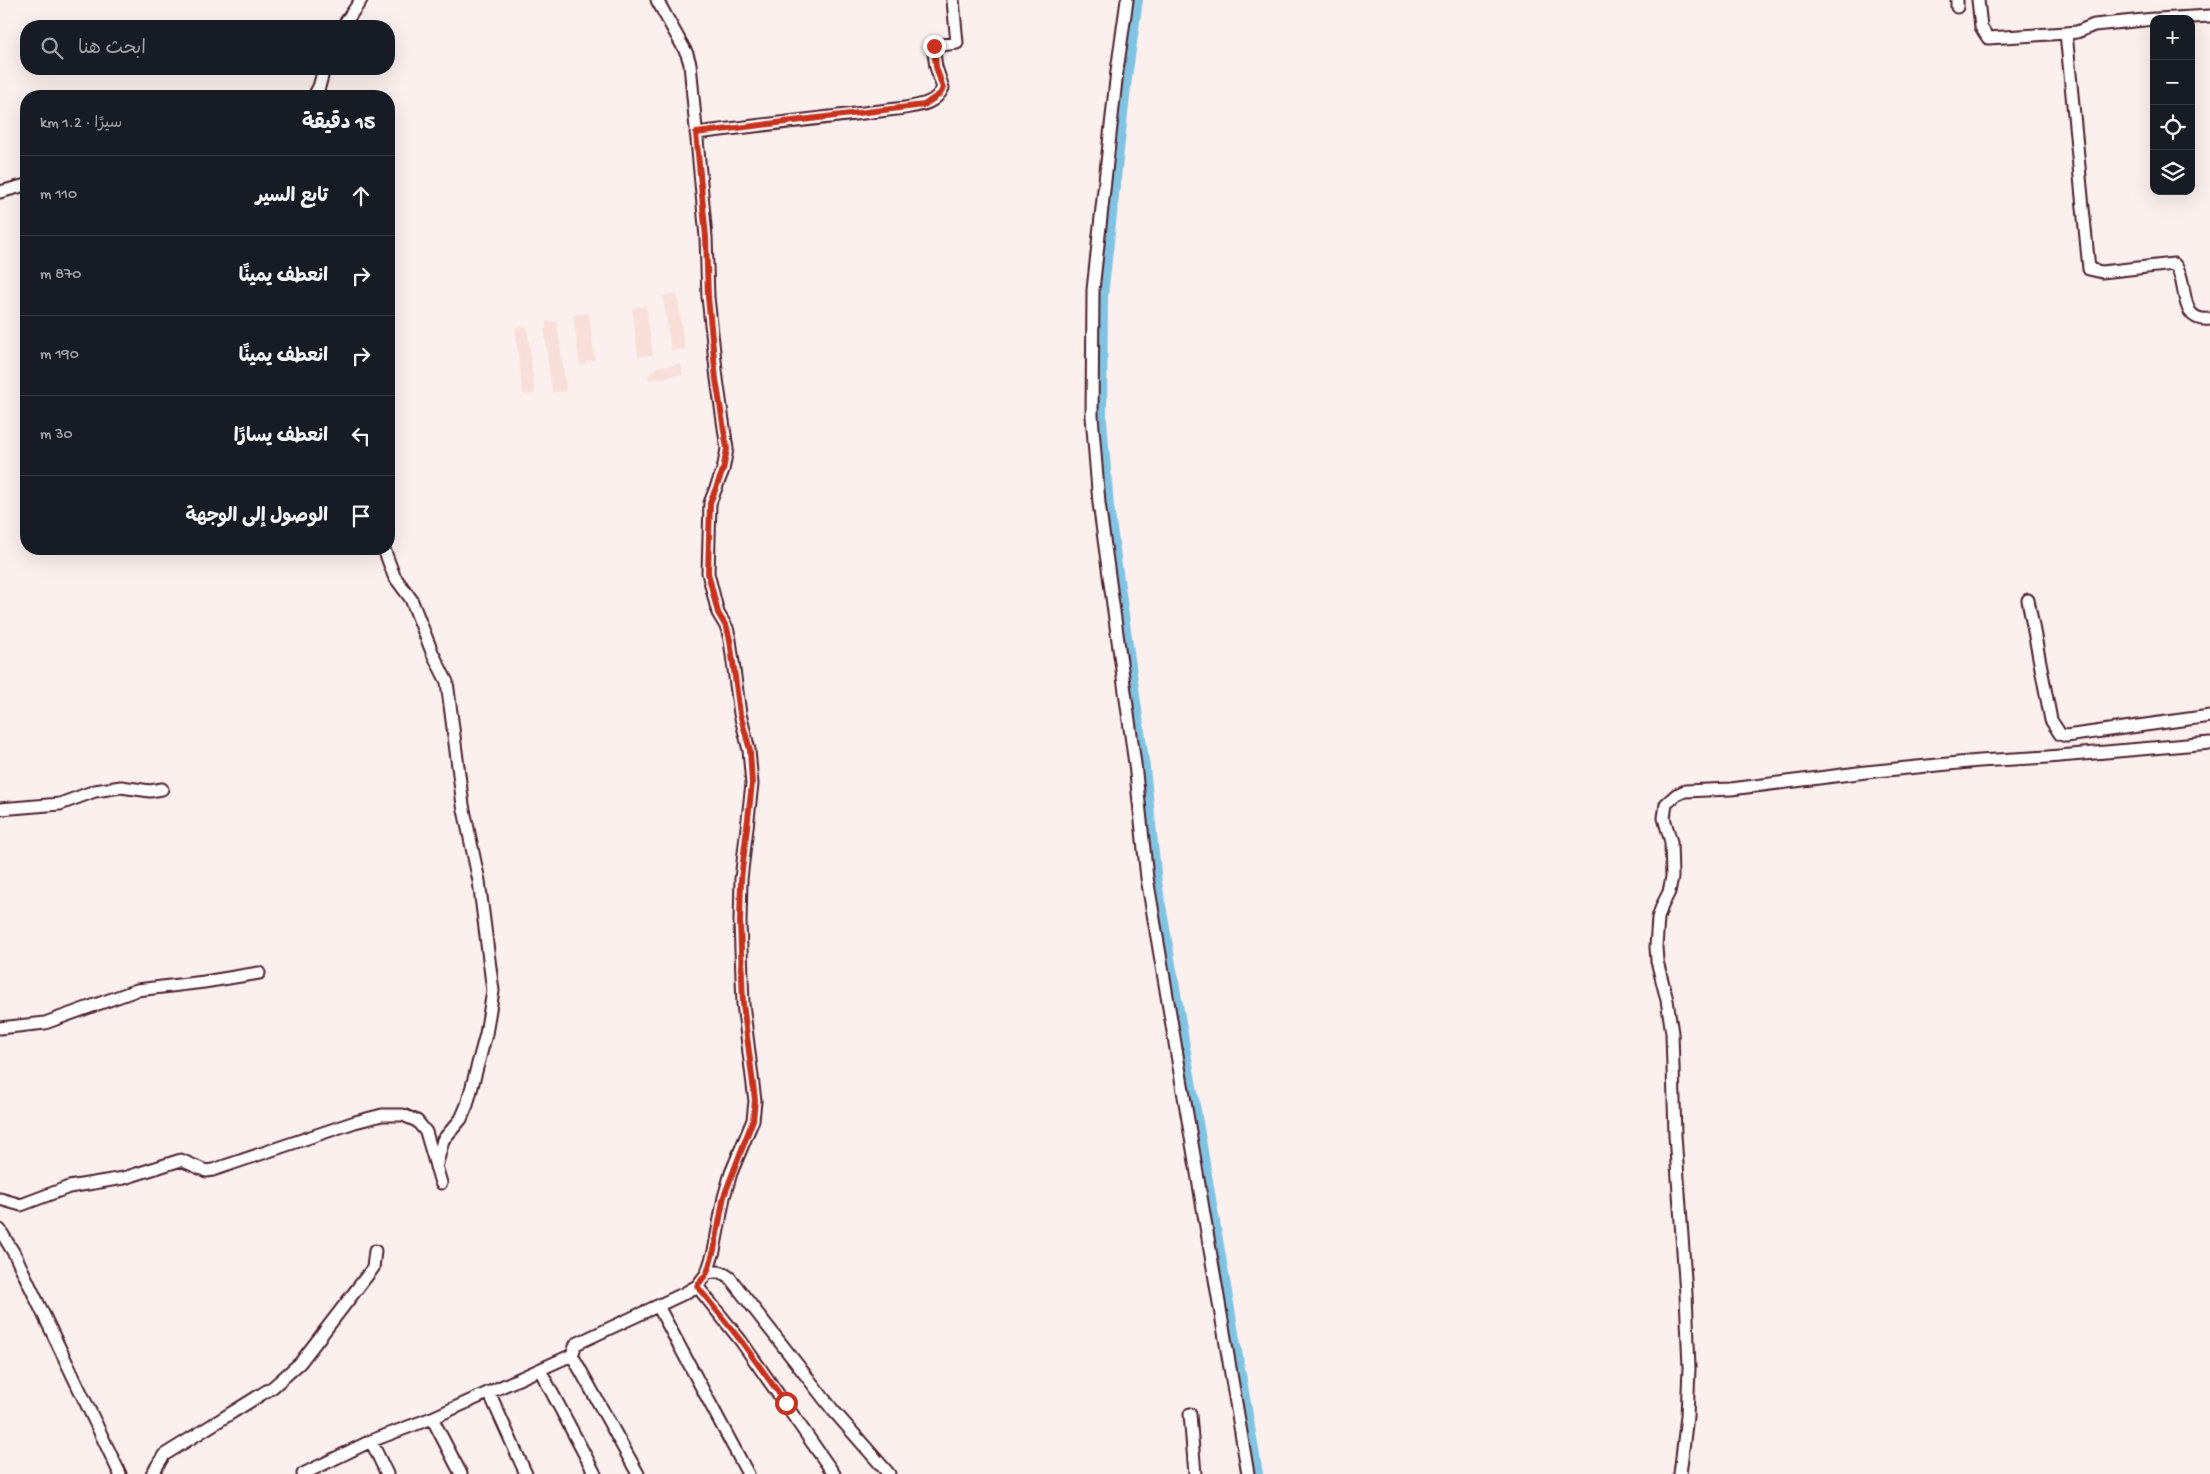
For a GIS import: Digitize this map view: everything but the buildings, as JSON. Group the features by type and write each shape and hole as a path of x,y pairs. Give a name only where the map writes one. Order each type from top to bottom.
{"street":[{"path":"348,20 361,0"},
{"path":"303,1474 318,1471 371,1442 432,1418 572,1355 576,1344 697,1286 707,1273 714,1250 724,1196 753,1120 755,1100 743,1004 740,922 741,879 752,784 750,750 740,714 730,640 727,628 718,613 708,573 710,503 723,470 727,449 716,379 709,306 706,237 690,64 688,54 657,0"},
{"path":"696,133 924,105 940,94 943,88 936,67 934,46 957,43 953,0"},
{"path":"1127,0 1092,290 1092,416 1099,503 1135,764 1147,878 1248,1474"},
{"path":"1978,0 1981,28 1988,38 2066,33 2094,25 2150,19"},
{"path":"2195,17 2210,16"},
{"path":"2066,33 2088,269 2102,272 2174,264 2180,274 2186,303 2190,312 2197,318 2210,319"},
{"path":"317,90 322,75"},
{"path":"0,192 20,187"},
{"path":"386,555 394,576 411,599 432,652 447,682 463,805 479,882 493,991 486,1034 468,1105 461,1119 443,1140 436,1167"},
{"path":"2028,600 2052,720 2060,734 2066,736 2210,716"},
{"path":"1680,1474 1687,1416 1689,1368 1686,1294 1675,1135 1672,1033 1667,1000 1657,961 1656,946 1658,918 1670,892 1672,877 1671,842 1664,818 1666,804 1676,795 1685,791 1731,789 1866,772 1979,761 2210,743"},
{"path":"0,809 60,804 95,791 121,787 150,791 162,789"},
{"path":"0,1028 46,1023 137,990 259,973"},
{"path":"0,1199 21,1205 69,1187 124,1178 181,1160 206,1171 213,1170 314,1135 382,1115 403,1115 417,1121 426,1132 441,1184"},
{"path":"0,1230 15,1255 120,1474"},
{"path":"152,1474 164,1455 274,1387 300,1363 373,1268 375,1251"},
{"path":"707,1273 718,1271 730,1278 832,1409 890,1474"},
{"path":"697,1286 747,1349 834,1474"},
{"path":"658,1306 748,1474"},
{"path":"572,1355 638,1474"},
{"path":"540,1370 595,1474"},
{"path":"488,1392 526,1474"},
{"path":"1190,1414 1195,1474"},
{"path":"432,1418 461,1474"},
{"path":"371,1442 387,1474"}],"shaded area":[{"path":"677,294 685,349 671,351 663,296"},
{"path":"646,306 653,355 638,357 632,308"},
{"path":"589,313 595,360 586,361 586,364 580,365 573,315"},
{"path":"557,321 566,391 552,393 544,329 546,329 546,322"},
{"path":"527,326 535,394 523,395 515,328"},
{"path":"681,364 683,375 649,380 648,375 651,374 651,371 656,370 655,367"}],"waterway":[{"path":"1138,0 1127,78 1103,296 1102,421 1109,507 1145,768 1157,882 1258,1474"}],"route":[{"path":"786,1403 741,1341 697,1286 707,1273 714,1250 724,1196 731,1173 753,1120 755,1100 743,1004 740,922 741,879 752,784 750,750 740,714 730,640 727,628 718,613 708,573 710,503 723,470 727,449 724,418 716,379 708,297 706,237 696,133 924,105 940,94 943,88 936,67 934,46"}]}
